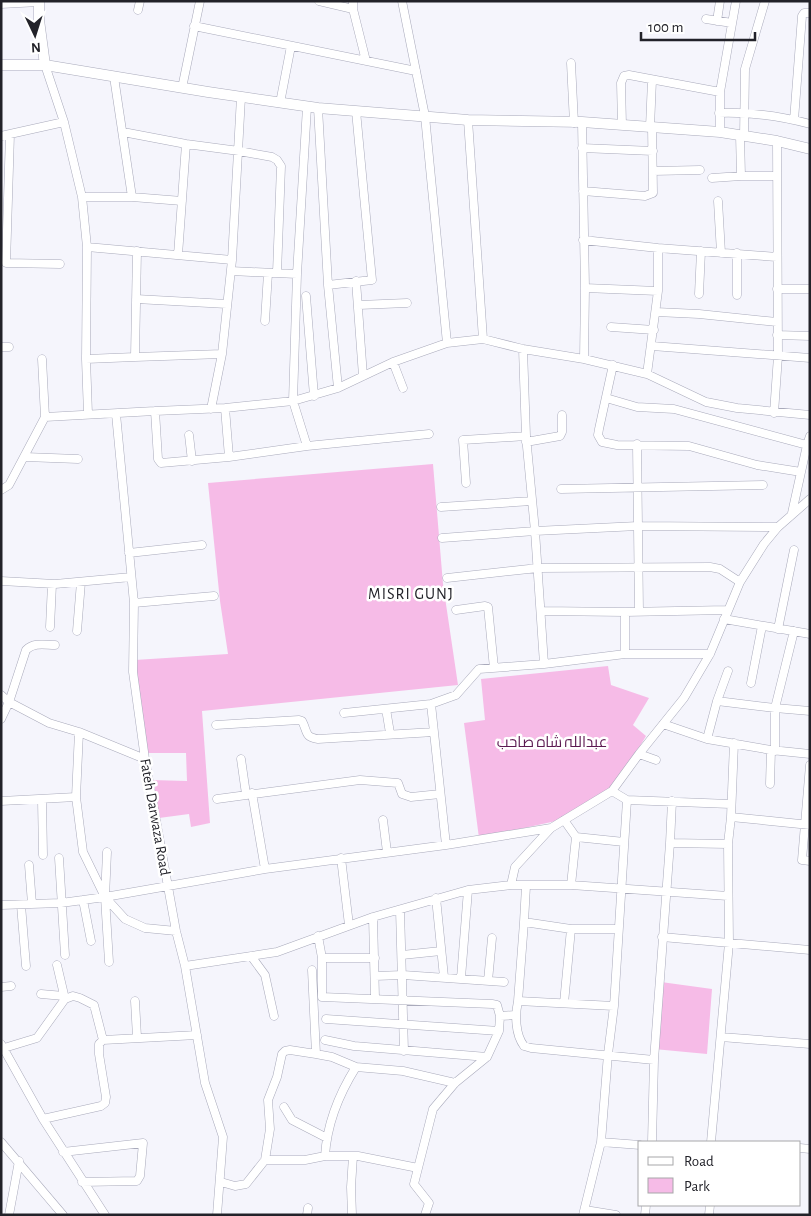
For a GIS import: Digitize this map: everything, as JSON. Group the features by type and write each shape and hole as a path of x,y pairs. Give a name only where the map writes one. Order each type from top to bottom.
{"main road":[{"path":"39,2 39,20 46,65"},
{"path":"1,65 46,65 307,107 468,120 578,122 720,132 777,141 810,149"}],"street":[{"path":"138,10 140,1"},
{"path":"182,88 200,1"},
{"path":"319,1 353,5 366,61"},
{"path":"402,1 425,116 447,343"},
{"path":"717,21 720,1"},
{"path":"720,132 720,92 736,1"},
{"path":"741,176 746,68 765,1"},
{"path":"1,4 39,2"},
{"path":"794,120 801,20 804,13 810,13"},
{"path":"706,20 732,23"},
{"path":"194,26 416,71"},
{"path":"280,103 291,46"},
{"path":"571,63 582,148 585,288 584,358"},
{"path":"46,65 64,122 82,197 87,247 86,359 88,414"},
{"path":"622,125 622,78 628,75 720,92"},
{"path":"114,77 132,197"},
{"path":"582,192 646,196 653,193 652,80"},
{"path":"210,409 222,354 231,271 241,97"},
{"path":"306,446 292,401 307,107"},
{"path":"318,108 328,285 338,388"},
{"path":"328,285 372,280 356,111"},
{"path":"719,113 744,113 810,124"},
{"path":"468,120 483,339"},
{"path":"1,136 64,122"},
{"path":"123,132 186,144 239,151 272,157 277,160 281,166 277,273"},
{"path":"10,134 4,200 6,263 60,264"},
{"path":"774,413 778,356 777,141"},
{"path":"178,255 186,144"},
{"path":"582,148 653,151"},
{"path":"653,171 700,170"},
{"path":"712,178 777,176"},
{"path":"82,197 132,197 182,201"},
{"path":"718,201 721,253"},
{"path":"583,240 658,248 777,256"},
{"path":"87,247 232,260"},
{"path":"647,374 658,291 658,248"},
{"path":"135,357 137,251"},
{"path":"699,294 701,251"},
{"path":"737,253 737,295"},
{"path":"231,271 297,274"},
{"path":"265,321 268,273"},
{"path":"356,281 363,376"},
{"path":"585,288 658,291"},
{"path":"777,289 810,288"},
{"path":"306,296 314,396"},
{"path":"136,299 227,304"},
{"path":"359,305 408,303"},
{"path":"656,312 699,314 777,322"},
{"path":"611,327 654,330"},
{"path":"777,335 810,336"},
{"path":"45,417 116,414 155,410 210,409 292,401 338,388 393,362 447,343 483,339 523,349 584,358 647,374 706,402 774,413 810,416"},
{"path":"652,346 810,358"},
{"path":"523,349 526,439 536,531 544,664"},
{"path":"86,359 222,354"},
{"path":"1,490 9,485 45,417 42,359"},
{"path":"393,362 403,388"},
{"path":"613,365 599,429 600,439 605,443 689,446 757,465 802,472"},
{"path":"606,398 637,407 674,409 807,445"},
{"path":"225,408 229,457"},
{"path":"155,410 159,462 162,464 306,446 429,434"},
{"name":"Fateh Darwaza Road","path":"116,414 134,603 133,672 145,759 176,931 185,966 205,1083 224,1137 217,1215"},
{"path":"466,483 463,440 526,439 560,436 562,432 562,415"},
{"path":"189,435 192,461"},
{"path":"792,513 810,436"},
{"path":"637,444 639,611"},
{"path":"25,457 78,459"},
{"path":"561,489 764,485"},
{"path":"511,885 515,867 551,828 612,791 684,698 710,654 740,582 764,544 792,513 810,499"},
{"path":"441,507 532,502"},
{"path":"442,538 638,526 778,527"},
{"path":"129,553 202,545"},
{"path":"778,629 794,550"},
{"path":"447,578 538,568 714,567 740,582"},
{"path":"1,581 52,584 132,577"},
{"path":"77,630 81,582"},
{"path":"50,627 52,584"},
{"path":"134,603 214,596"},
{"path":"456,610 488,607 494,668"},
{"path":"541,611 727,610"},
{"path":"625,612 625,654"},
{"path":"724,619 810,634"},
{"path":"751,683 762,626"},
{"path":"770,784 775,708 794,631"},
{"path":"1,719 10,702 26,650 30,646 37,644 55,646"},
{"path":"344,713 431,704 456,695 479,669 544,664 625,654 710,654"},
{"path":"707,739 717,700 728,671"},
{"path":"1,695 48,723 79,732 145,759"},
{"path":"717,700 775,708 810,710"},
{"path":"431,704 446,845"},
{"path":"386,709 390,733"},
{"path":"216,725 299,720 302,721 310,738 318,739 390,733 434,732"},
{"path":"662,724 707,739 810,754"},
{"path":"79,732 76,797 83,852 106,897 125,919 145,928 176,931"},
{"path":"711,1141 729,943 728,844 734,743"},
{"path":"639,754 656,760"},
{"path":"241,759 264,869"},
{"path":"810,765 807,824 802,860 810,861"},
{"path":"217,799 360,780 398,782 402,794 411,798 440,794"},
{"path":"612,791 627,800 730,804"},
{"path":"1,801 76,797"},
{"path":"42,800 43,855"},
{"path":"616,1215 584,1212 602,1142 608,1054 614,1006 627,800"},
{"path":"652,1141 654,1060 672,801"},
{"path":"731,817 807,824"},
{"path":"383,820 387,852"},
{"path":"564,820 576,837 571,885"},
{"path":"1,905 61,903 106,897 264,869 446,845 551,828"},
{"path":"576,837 624,842"},
{"path":"670,843 728,844"},
{"path":"107,852 106,897 109,962"},
{"path":"59,858 65,955"},
{"path":"341,858 349,925"},
{"path":"29,865 32,904"},
{"path":"185,966 277,952 349,925 468,890 511,885 571,885 728,896"},
{"path":"526,886 516,1015 520,1041 524,1046 531,1048 608,1054 654,1060"},
{"path":"461,978 468,890"},
{"path":"436,898 444,977"},
{"path":"83,900 91,941"},
{"path":"21,905 26,966"},
{"path":"400,910 404,1051"},
{"path":"374,917 375,998"},
{"path":"524,922 570,929 618,929"},
{"path":"564,1004 570,929"},
{"path":"318,936 322,958 322,997 404,999 497,1005 500,1016 499,1032 487,1056 455,1083 433,1109 414,1184 429,1203 425,1215"},
{"path":"488,981 492,938"},
{"path":"662,938 810,950"},
{"path":"402,955 441,951"},
{"path":"251,956 264,975 274,1016"},
{"path":"322,958 374,958"},
{"path":"57,965 64,997 37,1038 2,1046 43,1119 104,1215"},
{"path":"312,970 316,1054"},
{"path":"375,976 403,975 504,982"},
{"path":"1,987 11,986"},
{"path":"41,994 64,997 73,996 94,1005 103,1040"},
{"path":"518,1001 614,1006"},
{"path":"135,1002 137,1037"},
{"path":"500,1016 516,1015"},
{"path":"326,1019 499,1032"},
{"path":"43,1119 101,1106 105,1103 106,1097 99,1054 99,1044 103,1040 197,1035"},
{"path":"721,1037 810,1044"},
{"path":"325,1040 354,1046 404,1051 487,1056"},
{"path":"221,1182 235,1186 246,1184 266,1160 270,1129 268,1100 277,1078 282,1054 290,1050 332,1057 356,1067 403,1071 455,1083"},
{"path":"325,1156 332,1116 343,1089 356,1067"},
{"path":"284,1107 292,1120 327,1138"},
{"path":"1,1142 63,1215"},
{"path":"602,1142 638,1145"},
{"path":"63,1152 143,1143 140,1176 137,1181 82,1182"},
{"path":"266,1160 305,1160 325,1156 353,1156 418,1168"},
{"path":"352,1215 353,1156"},
{"path":"9,1215 19,1161"}],"green space":[{"path":"433,464 443,584 458,685 202,711 210,823 191,827 189,814 159,818 151,780 187,781 186,753 147,753 135,660 228,654 220,601 208,483"},
{"name":"عبداللہ شاہ صاحب","path":"608,666 611,685 649,698 633,725 646,736 622,776 610,790 556,821 479,838 464,723 485,720 481,679"},
{"path":"661,982 712,989 707,1054 654,1049"}],"district":[{"name":"MISRI GUNJ","path":"411,594"}]}
